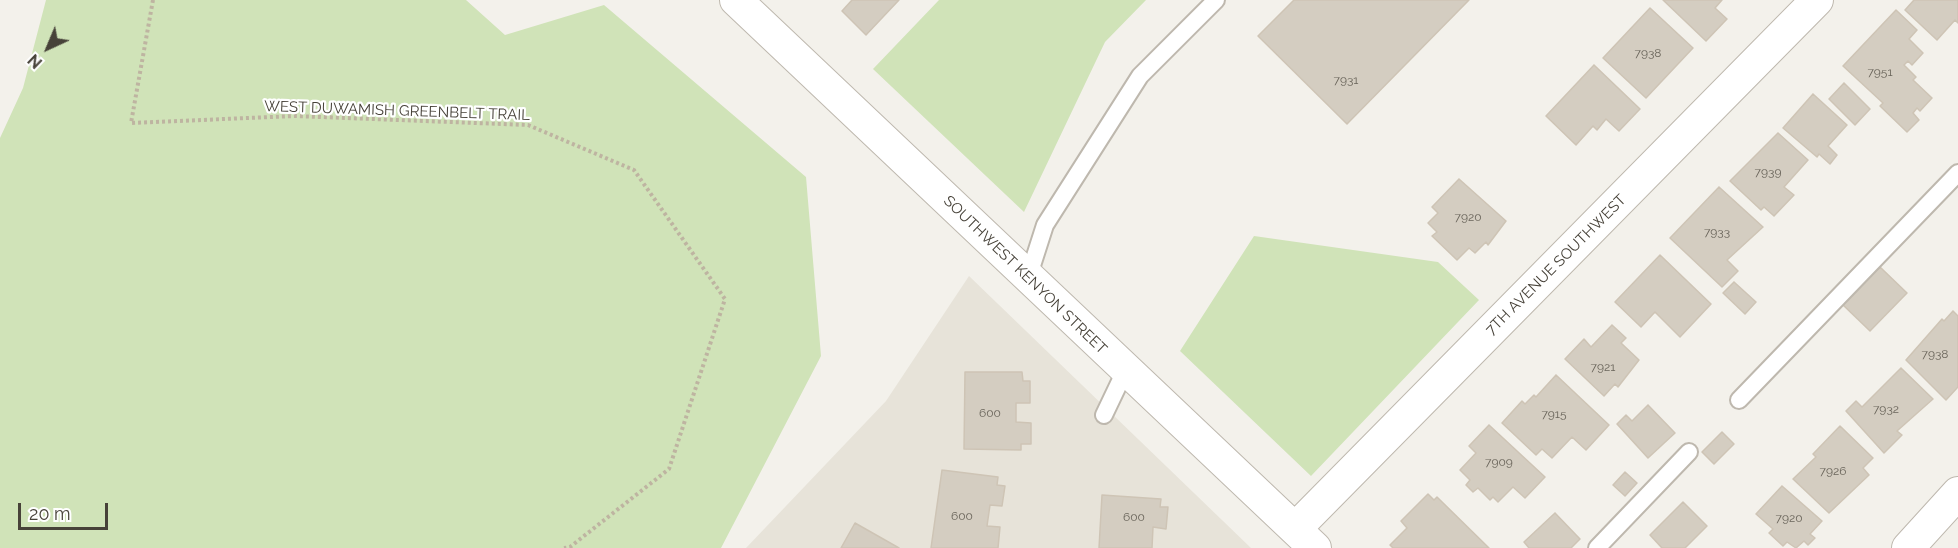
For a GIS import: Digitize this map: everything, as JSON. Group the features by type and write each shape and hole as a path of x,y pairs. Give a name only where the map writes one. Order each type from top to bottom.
{"street":[{"name":"SOUTHWEST KENYON STREET","path":"736,0 1125,371 1305,539"},
{"name":"7TH AVENUE SOUTHWEST","path":"1305,539 1817,0"},
{"path":"1908,548 1958,493"}],"lane":[{"path":"1028,278 1046,225 1140,76 1216,0"},
{"path":"1739,400 1958,173"},
{"path":"1104,415 1125,371"},
{"path":"1597,548 1689,453"}],"path":[{"name":"WEST DUWAMISH GREENBELT TRAIL","path":"153,0 131,123 295,117 528,125 634,170 725,299 669,469 570,547 564,548"}],"shaded area":[{"path":"969,276 1251,548 746,548 886,401"}],"green space":[{"path":"46,0 466,0 505,35 604,5 806,177 821,356 721,548 0,548 0,138 23,88"},
{"path":"939,0 1146,0 1105,42 1024,212 873,69"},
{"path":"1254,236 1438,262 1479,300 1311,476 1180,351"}],"building":[{"path":"852,0 899,0 866,35 842,11"},
{"path":"1294,0 1469,0 1347,124 1258,36"},
{"path":"1663,0 1722,0 1715,8 1727,19 1706,41"},
{"path":"1914,0 1958,0 1958,23 1955,20 1937,40 1905,10"},
{"path":"1650,8 1693,48 1646,98 1603,58"},
{"path":"1896,10 1917,30 1909,39 1923,53 1912,65 1908,61 1904,65 1916,77 1913,80 1932,98 1920,111 1917,108 1913,113 1919,120 1907,132 1880,106 1883,103 1843,66"},
{"path":"1594,65 1640,109 1619,131 1606,119 1597,130 1593,126 1576,145 1546,116"},
{"path":"1844,83 1870,109 1855,125 1829,99"},
{"path":"1813,94 1847,125 1828,146 1837,155 1830,164 1819,154 1817,157 1783,128"},
{"path":"1778,133 1808,160 1784,187 1794,195 1774,216 1764,207 1761,210 1730,181"},
{"path":"1459,179 1506,221 1488,245 1486,242 1475,253 1469,248 1457,260 1432,236 1437,232 1428,223 1438,213 1432,207"},
{"path":"1719,187 1763,227 1727,260 1738,271 1722,287 1670,238"},
{"path":"1660,255 1711,304 1680,337 1655,312 1641,327 1615,302"},
{"path":"1880,267 1907,293 1870,331 1843,305"},
{"path":"1734,282 1756,302 1745,314 1723,293"},
{"path":"1953,311 1958,316 1958,387 1946,400 1906,360 1942,319 1944,321"},
{"path":"1612,325 1626,338 1621,343 1639,360 1618,387 1615,384 1604,396 1565,359 1584,339 1591,347"},
{"path":"1901,368 1933,399 1897,431 1902,435 1884,453 1846,411 1856,401 1862,407"},
{"path":"965,372 1022,372 1023,381 1030,381 1030,403 1016,403 1016,422 1031,423 1031,444 1021,444 1021,450 964,449"},
{"path":"1556,375 1609,425 1586,450 1572,437 1552,458 1542,449 1536,455 1502,423 1522,401 1525,404 1534,395 1536,397"},
{"path":"1648,405 1675,433 1648,458 1617,424 1626,415 1632,421"},
{"path":"1489,425 1545,477 1525,498 1513,487 1498,502 1493,497 1490,500 1478,488 1473,492 1466,485 1470,480 1460,470 1476,453 1469,446"},
{"path":"1840,426 1873,458 1863,468 1869,475 1829,513 1793,479 1816,457 1813,454"},
{"path":"1722,432 1734,444 1714,464 1702,452"},
{"path":"942,470 998,477 997,485 1005,486 1002,506 990,505 987,526 1000,527 998,548 931,548"},
{"path":"1625,472 1637,483 1625,496 1613,485"},
{"path":"1782,486 1822,521 1810,534 1815,538 1808,545 1804,541 1796,548 1787,542 1783,546 1769,533 1773,529 1756,514"},
{"path":"1428,494 1434,500 1437,497 1489,548 1393,548 1390,545 1407,528 1401,521"},
{"path":"1102,495 1161,499 1160,507 1168,507 1166,529 1153,527 1152,548 1099,548"},
{"path":"1683,502 1707,526 1685,548 1662,548 1650,535"},
{"path":"1555,513 1580,539 1571,548 1529,548 1524,542"},
{"path":"855,523 899,548 841,548"}]}
